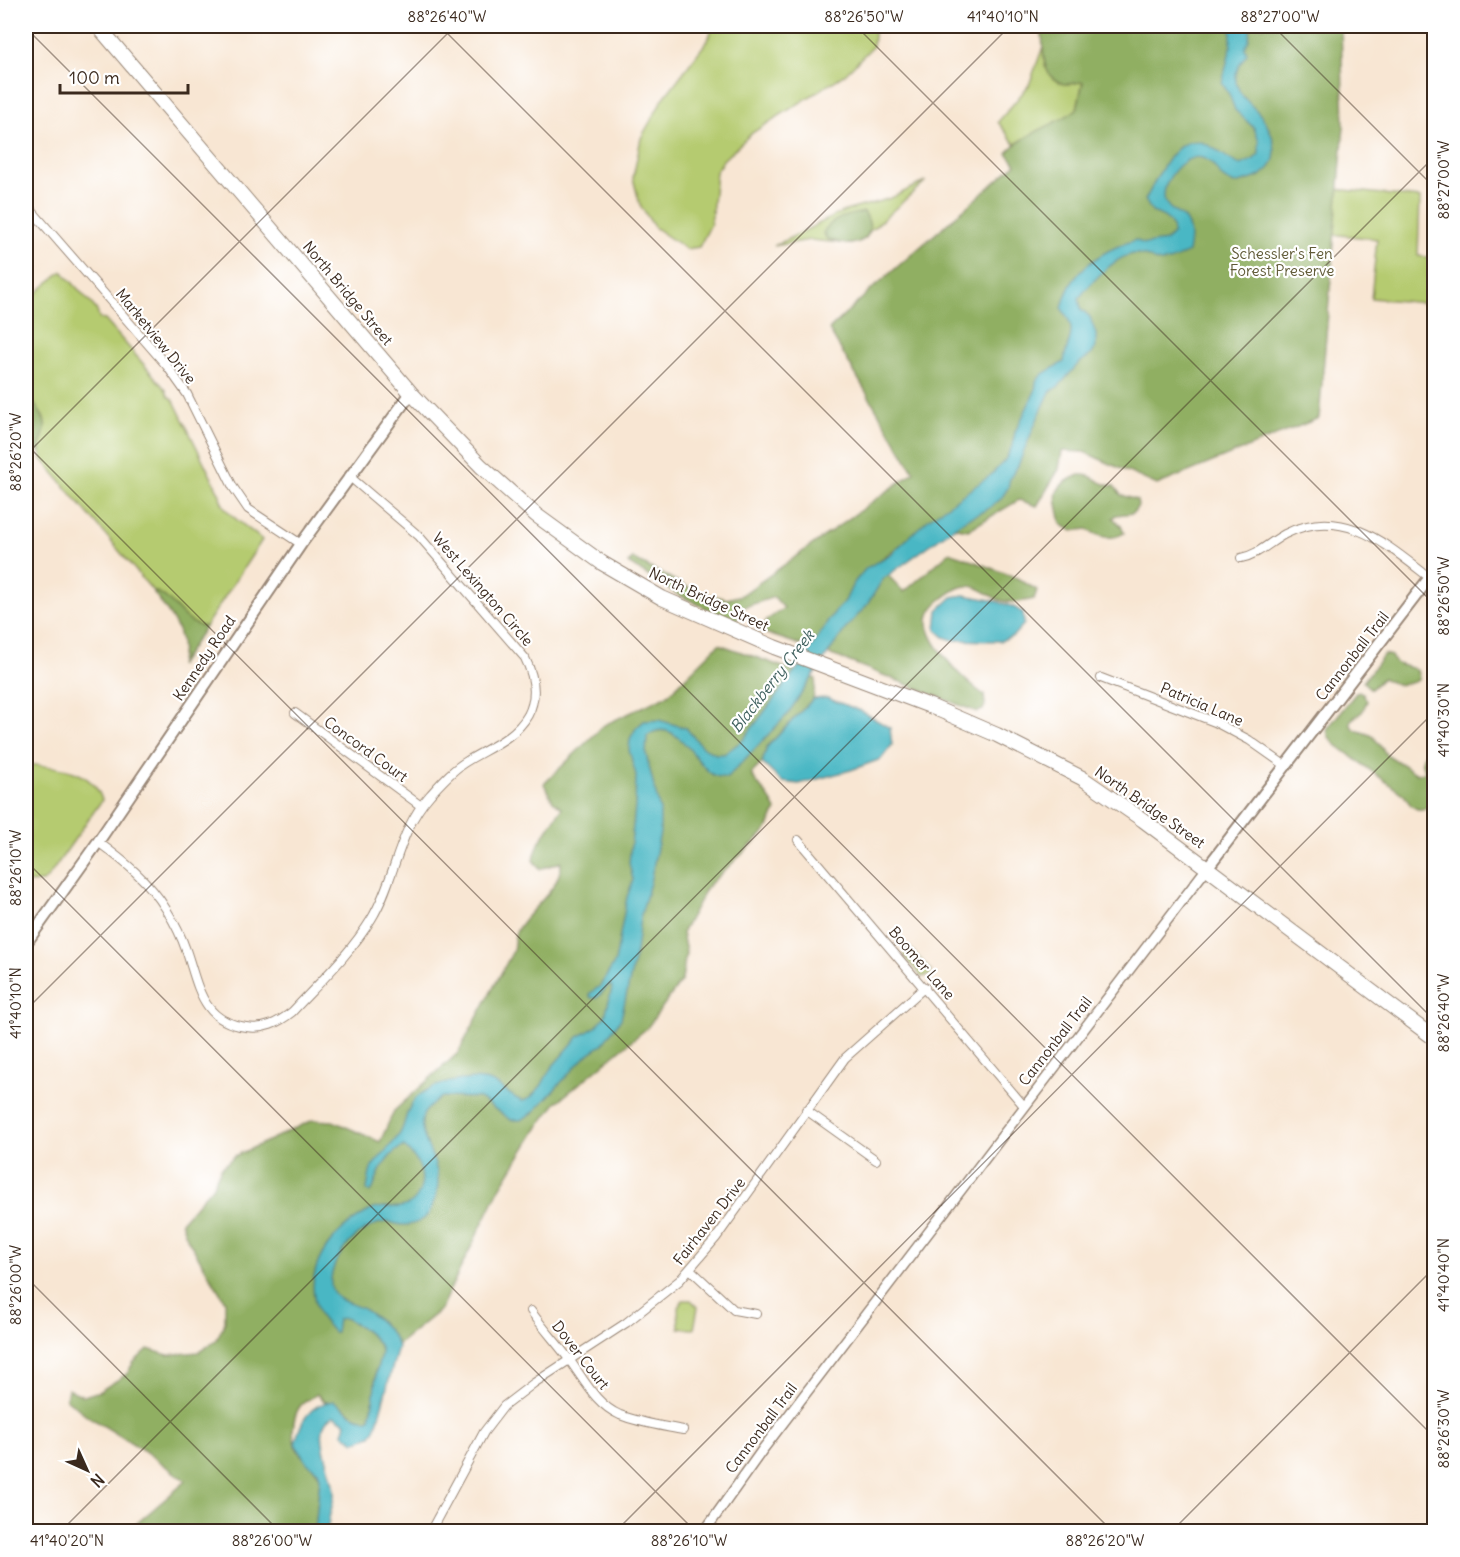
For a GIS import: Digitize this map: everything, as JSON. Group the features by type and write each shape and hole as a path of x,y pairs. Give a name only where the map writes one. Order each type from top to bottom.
{"highway":[{"name":"North Bridge Street","path":"98,26 411,393 481,466 536,515 602,563 662,598 774,647 836,669 998,735 1082,778 1207,868 1434,1038"}],"main road":[{"name":"Kennedy Road","path":"26,943 98,842 301,544 411,393"},
{"name":"Cannonball Trail","path":"1207,868 1432,575"}],"street":[{"name":"Marketview Drive","path":"26,204 167,366 187,394 233,487 248,509 301,544"},
{"name":"West Lexington Circle","path":"98,842 135,871 161,900 178,930 201,996 207,1006 227,1023 235,1026 255,1028 277,1023 292,1012 346,954 372,918 399,847 421,806 460,766 500,742 524,721 532,706 534,689 533,678 525,658 419,536 350,477"},
{"path":"1241,558 1260,551 1286,534 1303,527 1337,524 1362,530 1432,575"},
{"name":"Patricia Lane","path":"1101,678 1215,722 1249,740 1286,766"},
{"name":"Concord Court","path":"295,714 421,806"},
{"name":"Boomer Lane","path":"798,840 1024,1106"},
{"name":"Cannonball Trail","path":"704,1532 763,1449 1207,868"},
{"name":"Fairhaven Drive","path":"430,1532 474,1448 496,1415 518,1394 643,1311 690,1269 716,1238 845,1058 925,987"},
{"path":"806,1110 876,1160"},
{"path":"690,1269 734,1310 756,1314"},
{"name":"Dover Court","path":"531,1311 593,1394 612,1410 632,1418 683,1430"}],"green space":[{"path":"713,26 875,26 873,46 844,75 752,133 723,160 716,172 711,224 699,247 686,249 654,227 640,205 633,178 641,138 663,99 708,40"},
{"name":"Schessler's Fen Forest Preserve","path":"1041,26 1341,26 1344,126 1319,418 1157,485 1084,452 1062,451 1059,469 1037,506 1019,500 968,530 930,523 876,563 904,592 950,552 1017,578 1037,590 1034,599 1011,602 997,599 976,587 965,586 949,594 931,610 928,622 935,642 955,669 984,695 983,710 977,712 840,658 759,631 767,620 784,608 774,597 741,608 736,623 675,593 628,563 633,559 695,591 727,599 742,595 914,472 829,330 874,287 1016,164 1007,153 1014,146 1077,109 1083,82 1064,84 1056,81 1050,75 1044,60"},
{"path":"1044,44 1045,66 1083,81 1077,109 1067,117 1015,144 998,122 1029,85"},
{"path":"926,181 870,231 866,238 851,244 810,240 774,246 842,212 891,198"},
{"path":"1260,181 1420,198 1418,256 1434,258 1434,304 1371,298 1377,239 1321,233"},
{"path":"864,212 870,228 867,237 863,240 845,244 827,239 823,233 835,221"},
{"path":"62,271 96,309 100,319 105,320 166,390 168,396 173,399 225,508 262,540 205,627 190,621 160,593 152,590 42,459 39,443 45,426 44,418 26,393 26,302"},
{"path":"26,393 45,422 39,452 26,438"},
{"path":"1079,475 1089,476 1104,484 1114,486 1121,495 1137,500 1138,506 1133,513 1116,515 1113,518 1124,533 1115,537 1105,537 1087,529 1072,531 1061,524 1056,500 1058,489 1062,484"},
{"path":"152,590 160,593 190,621 205,627 179,666 181,644 176,625"},
{"path":"719,644 816,679 813,699 767,747 762,763 751,774 776,810 766,831 707,887 682,933 686,952 682,980 647,1028 556,1103 538,1127 500,1188 440,1310 381,1358 376,1371 370,1418 365,1421 360,1419 336,1403 325,1402 317,1394 298,1410 293,1428 294,1441 299,1452 316,1470 320,1478 315,1531 128,1531 186,1481 143,1450 89,1417 66,1399 68,1389 84,1396 100,1391 127,1374 133,1363 148,1349 168,1355 199,1352 216,1341 225,1322 225,1301 188,1240 181,1222 212,1187 221,1168 235,1156 313,1120 333,1121 380,1142 394,1111 458,1053 513,951 516,932 556,882 561,862 540,869 533,860 540,841 562,808 553,801 544,784 604,725 668,695"},
{"path":"1384,654 1391,656 1399,665 1417,670 1419,679 1397,685 1383,678 1371,689 1363,682"},
{"path":"1360,692 1367,701 1362,712 1351,720 1351,726 1373,736 1386,754 1417,774 1426,772 1421,761 1425,754 1434,747 1434,803 1420,809 1413,807 1404,795 1336,745 1328,736 1327,729 1356,693"},
{"path":"26,764 59,768 81,775 97,789 102,800 43,882 26,883"},
{"path":"907,945 931,971 931,975 922,977 904,956 903,949"},
{"path":"683,1300 691,1300 698,1307 694,1329 679,1328 678,1307"}],"water":[{"path":"1231,26 1251,26 1245,48 1247,54 1237,70 1236,83 1243,96 1262,117 1270,131 1275,148 1273,163 1258,177 1234,184 1223,178 1212,164 1195,157 1181,164 1169,178 1164,194 1165,201 1170,209 1186,221 1190,236 1188,252 1164,262 1139,254 1131,254 1106,269 1079,298 1081,309 1090,317 1096,334 1096,347 1092,354 1078,364 1060,385 1050,392 1001,499 985,511 966,519 883,579 867,605 847,627 787,715 727,778 711,774 674,734 657,731 647,736 646,754 660,810 660,833 640,918 636,952 621,1019 602,1045 577,1065 533,1113 521,1120 511,1120 479,1098 442,1097 424,1113 422,1126 424,1136 436,1166 438,1178 437,1190 429,1213 421,1221 413,1224 401,1225 389,1222 368,1228 349,1243 341,1253 332,1274 331,1284 335,1295 375,1317 389,1331 398,1347 376,1427 371,1436 355,1442 343,1434 346,1423 334,1416 326,1421 323,1440 334,1495 328,1531 315,1531 320,1478 318,1471 307,1463 295,1444 300,1428 312,1410 333,1401 360,1419 370,1418 381,1352 373,1337 345,1318 338,1319 336,1332 333,1332 321,1318 314,1298 313,1282 316,1267 331,1241 355,1220 377,1208 407,1205 417,1196 422,1177 415,1159 404,1146 388,1158 373,1189 370,1192 367,1190 372,1167 399,1135 409,1109 425,1091 459,1080 482,1080 499,1086 523,1101 530,1098 541,1086 551,1068 578,1037 596,1027 605,1016 612,988 610,984 597,998 591,998 589,994 600,986 615,962 627,897 633,880 629,863 636,775 629,750 630,739 636,728 644,721 659,720 686,728 703,748 716,754 724,754 743,740 799,666 866,568 891,554 927,520 991,475 1005,460 1012,446 1015,432 1035,391 1036,381 1044,373 1064,362 1071,331 1062,309 1071,284 1079,273 1098,257 1122,245 1135,240 1145,244 1166,241 1173,234 1170,222 1152,212 1145,200 1166,162 1182,146 1190,142 1200,142 1241,165 1259,154 1259,141 1254,128 1235,110 1222,83 1231,46"},
{"path":"964,595 995,601 1017,609 1023,613 1024,624 1013,636 1000,641 953,640 944,637 936,630 938,610 952,597"},
{"path":"827,698 861,711 890,728 892,745 881,759 851,770 799,784 782,782 762,763 767,747 813,699"}],"water label":[{"name":"Blackberry Creek","path":"772,681"}]}
